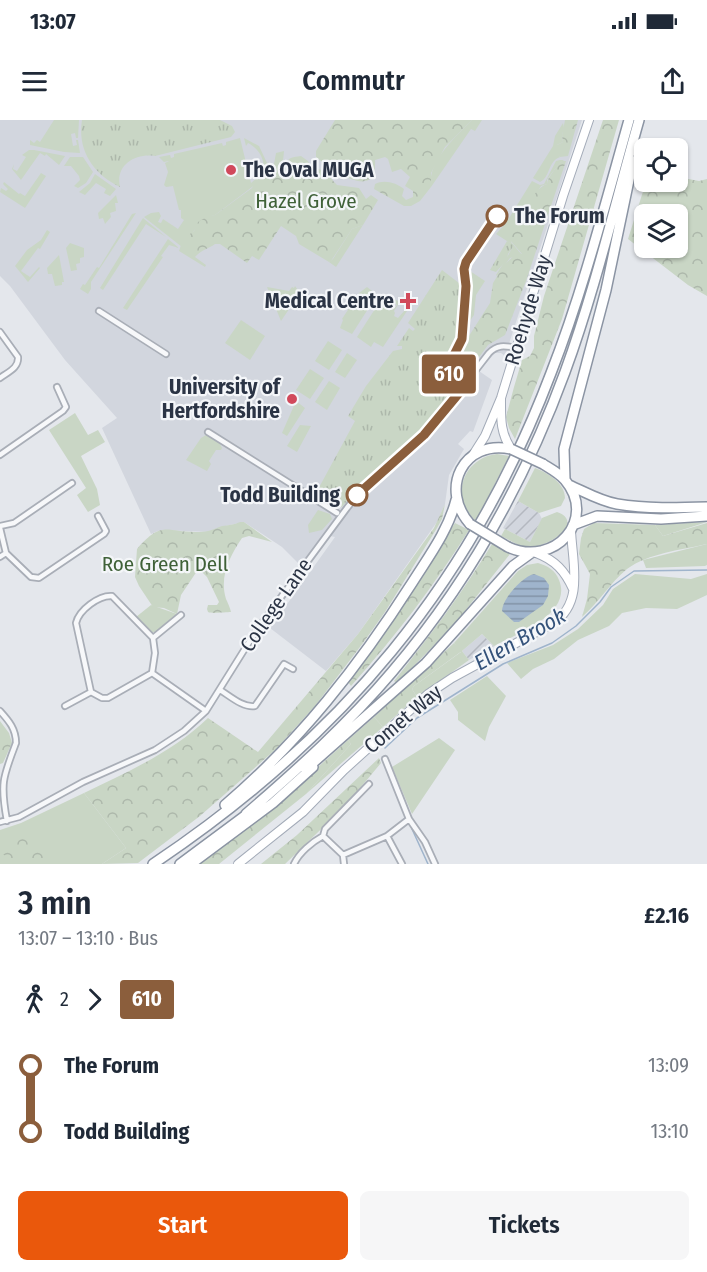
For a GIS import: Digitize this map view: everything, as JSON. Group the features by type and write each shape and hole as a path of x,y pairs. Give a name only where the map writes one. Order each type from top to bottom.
{"highway":[{"path":"153,864 212,823 262,783 326,725 392,653 458,562 507,475 551,375 584,280 629,120"},
{"path":"191,864 273,803 426,663 513,566 534,553 553,548 560,543 572,527 576,505 563,470 564,449 606,290 632,165 638,124"},
{"path":"246,814 320,749 392,672 425,631 461,580 500,516 541,432 565,372 597,271 638,124"},
{"path":"166,855 265,770 308,725 341,685 387,622 445,531 456,500 458,476 472,456 490,448 511,449 543,464 567,483 594,497 617,504 664,508 707,507"},
{"path":"456,500 470,524 508,547 521,552 534,553"},
{"path":"572,527 597,516 661,519 707,516"},
{"path":"180,864 332,748"}],"main road":[{"name":"Roehyde Way","path":"472,456 485,436 501,398 563,196 589,120"},
{"name":"Roehyde Way","path":"501,398 501,430 511,449"},
{"name":"Comet Way","path":"238,864 303,812 351,762 428,694 462,672 559,619 569,608 574,590 572,527"},
{"path":"534,553 558,565 567,574 574,590"}],"street":[{"path":"99,311 166,354"},
{"path":"0,332 18,357 18,361 14,368 0,378"},
{"name":"College Lane","path":"0,822 19,817 83,782 155,750 184,731 207,711 256,631 303,565 359,494 430,428 495,347 503,345 518,348"},
{"path":"0,455 63,411 66,407 58,394 57,387"},
{"path":"208,432 337,513"},
{"path":"72,483 14,523 0,527 6,553 31,577 39,578 104,534 106,526 98,516"},
{"path":"0,557 6,553"},
{"path":"106,596 112,596 153,638 155,653 152,673 108,698 102,698 91,692 76,623 78,616 106,596"},
{"path":"153,638 181,615"},
{"path":"220,690 244,705 255,706 284,664 293,669"},
{"path":"152,673 207,711"},
{"path":"65,706 91,692"},
{"path":"0,711 9,720 16,736 16,743 1,785 7,821"},
{"path":"385,759 409,819 425,842 435,864"},
{"path":"323,837 325,829 369,784"},
{"path":"343,855 387,836 409,819"},
{"path":"387,836 402,864"},
{"path":"323,837 343,855 344,864"},
{"path":"294,864 303,852 317,839 323,837"}],"shaded area":[{"name":"University of Hertfordshire","path":"0,120 582,120 505,356 495,353 479,371 492,380 473,432 470,431 458,444 464,449 449,475 445,504 437,522 358,634 326,671 270,628 335,537 330,536 318,545 300,565 282,547 244,522 210,532 160,530 151,534 102,428 117,418 65,360 0,276"},
{"path":"518,501 539,513 542,519 530,542 503,528"},
{"path":"482,634 494,646 469,660 462,651"}],"green space":[{"path":"54,120 79,120 78,138 75,133 71,134 73,146 77,145 76,140 78,140 80,153 30,145 30,140 34,143 37,140 40,142"},
{"path":"82,120 220,120 232,126 235,132 231,137 155,156 133,159 123,167 120,173 120,187 110,182 89,160 82,141"},
{"name":"Hazel Grove","path":"335,120 472,120 445,147 431,173 431,187 420,201 411,206 404,206 374,189 375,184 390,182 404,189 402,196 406,200 413,197 413,191 405,186 410,177 401,169 392,172 388,159 385,157 375,160 374,173 369,180 362,181 342,175 316,157 316,151"},
{"path":"472,120 482,120 475,131 471,129 431,187 433,168 438,159"},
{"path":"565,120 578,120 568,156 560,157 557,145 563,142"},
{"path":"603,120 619,120 562,319 515,439 506,417 514,387 522,360 530,356 534,348 534,336 544,296"},
{"path":"563,123 563,142 557,145 560,157 553,162 546,177 540,182 533,178 553,146 555,136"},
{"path":"240,138 251,183 257,178 259,170 264,170 264,166 258,151 248,143 246,146 244,138 259,146 267,163 274,164 276,153 284,151 282,171 273,177 264,178 215,215 205,219 184,240 182,247 144,217 159,212 161,216 158,222 161,223 163,219 178,229 184,220 181,218 181,210 179,210 173,186 164,185 168,172 165,163 169,161 164,162 159,157 170,155 171,158 174,154 222,143 223,146 226,142"},
{"path":"29,150 65,156 59,165 46,154 45,156 40,153 21,180 12,169 14,164 13,169 17,171 26,157 22,155"},
{"name":"Hazel Grove","path":"301,156 308,161 311,168 323,170 337,185 359,188 366,199 371,195 378,200 363,225 352,229 331,261 329,262 299,244 296,236 281,226 259,260 252,256 247,263 220,244 215,244 195,257 206,265 205,267 179,251 183,239 194,231 198,222 215,215 252,188 254,183 267,176 273,177 276,171 282,171 289,159"},
{"path":"70,157 83,157 93,172 86,183 78,188 74,186 80,180 79,176 71,166 64,166"},
{"path":"564,160 550,175 547,184 541,186 512,233 511,242 522,255 510,258 497,276 513,245 496,234 506,223 532,181 540,185 544,184 556,161"},
{"path":"562,161 566,161 526,281 505,335 488,345 468,372 458,373 454,367 467,339 490,303 493,283 504,265 517,253 522,254 509,239 509,235 536,192 547,184 550,175"},
{"path":"41,173 46,176 25,208 0,192 1,188 6,191 8,189 3,184 4,182 25,196"},
{"path":"95,174 116,189 110,196 104,193 106,189 96,183 85,195 79,192 90,183"},
{"path":"688,179 699,181 707,179 707,296 688,285 653,258 688,258 688,204 639,204 643,192 688,192"},
{"path":"116,195 118,203 115,203 116,211 110,213 111,217 105,224 103,218 99,219 98,213"},
{"path":"136,213 91,282 88,294 80,289 97,267 99,268 132,214"},
{"path":"143,218 166,237 146,224 103,290 100,288"},
{"path":"634,220 634,244 628,239"},
{"path":"363,225 336,267 329,262 352,229"},
{"path":"47,230 50,232 40,249 38,248 21,271 30,277 40,268 28,282 15,266 27,250 41,240"},
{"path":"168,239 179,248 169,245 127,310 123,308"},
{"path":"507,241 514,245 507,260 496,272 490,270"},
{"path":"70,243 84,248 84,257 80,258 80,263 76,264 77,270 71,271 66,248"},
{"path":"59,255 64,282 62,285 55,286 52,274 48,274 47,268"},
{"path":"442,270 459,283 460,288 456,339 440,369 441,377 449,385 451,393 428,424 342,507 339,507 316,493 355,421 348,416 366,386 393,351 402,349 402,346 397,346 409,328 413,331 415,329 408,323"},
{"path":"470,271 485,281 476,295 474,315 467,325 468,274"},
{"path":"295,286 300,293 281,321 267,287 289,291"},
{"path":"367,287 377,295 352,334 340,328 342,319 359,293"},
{"path":"385,294 400,302 394,311 394,316 398,318 405,310 407,311 383,347 374,342 371,347 357,337 382,298 395,307 397,305"},
{"path":"241,320 265,336 250,360 225,343"},
{"path":"328,341 342,350 329,370 315,361"},
{"path":"347,353 357,360 345,378 335,372"},
{"path":"310,369 324,378 310,399 296,390"},
{"path":"329,381 340,388 327,410 315,402"},
{"path":"296,401 305,408 287,436 282,433"},
{"path":"75,413 88,435 98,430 105,442 81,456 97,489 100,505 88,512 77,495 86,488 49,430"},
{"path":"300,425 311,426 297,452 287,446"},
{"path":"206,435 219,442 222,448 216,450 209,461 211,464 207,471 186,460 201,438"},
{"path":"497,454 509,456 476,521 463,501 464,480 468,471 476,463 485,457"},
{"path":"535,468 559,483 565,498 561,506 539,513 518,501"},
{"path":"445,504 442,519 385,612 315,706 276,749 200,816 138,863 102,864 126,848 84,793 165,751 208,718 258,752 358,634 434,528"},
{"path":"318,510 330,514 332,519 322,530 309,533 308,525"},
{"path":"557,512 565,516 566,528 544,544 527,547 501,536 505,529 530,542 542,518"},
{"name":"Roe Green Dell","path":"244,522 272,542 249,536 242,538 233,552 224,582 224,591 231,612 208,612 208,605 217,605 219,602 207,577 200,570 181,595 177,614 164,608 153,607 135,577 137,549 146,540 159,531 202,532"},
{"path":"707,522 663,536 655,525"},
{"path":"455,523 469,530 413,611 351,686 348,682 381,638"},
{"path":"594,523 655,525 663,536 707,523 707,544 645,559 627,569 582,617 590,574 579,554 581,538 584,529"},
{"path":"492,544 510,554 453,626 397,683 394,681 446,614"},
{"path":"707,544 707,565 705,566 646,568 643,560"},
{"path":"538,563 551,569 559,580 561,592 558,603 551,613 528,629 494,646 482,634 462,651 469,660 417,697 412,689 414,686 461,652 454,643 518,571 527,565"},
{"path":"635,574 691,579 707,574 707,595 677,609 646,608 622,613 609,626 578,640 554,659 533,669 521,679 507,663 553,645 578,629 603,605 613,589"},
{"path":"151,605 177,614 156,632 151,632 136,617"},
{"path":"454,643 462,651 414,686 412,689 417,697 383,727 374,717"},
{"path":"487,676 506,696 489,727 485,741 458,720 458,712 450,700"},
{"path":"374,717 383,727 306,794 351,744 348,740"},
{"path":"0,721 9,733 12,743 3,763 0,764"},
{"path":"439,738 455,750 412,814 392,767"},
{"path":"348,740 351,744 306,794 219,864 195,864 306,778"},
{"path":"379,758 381,763 345,806 285,864 261,864 297,835"},
{"path":"84,793 126,848 102,864 0,864 0,830 21,823"},
{"path":"27,831 48,864 34,864 28,858 10,858 0,853 0,842"}],"water":[{"path":"534,574 544,578 549,585 548,596 543,605 519,622 514,622 502,611 505,601 519,584"}],"waterway":[{"name":"Ellen Brook","path":"385,748 417,718 503,664 552,643 576,626 600,602 611,587 634,571 707,570"},
{"name":"Ellen Brook","path":"412,829 428,864"}],"bus line":[{"name":"610","path":"357,495 424,435 464,387 451,377 447,369 462,339 466,286 464,269 466,262 497,216"}],"place":[{"name":"The Oval MUGA","path":"231,170"},
{"name":"The Forum","path":"497,216"},
{"name":"Medical Centre","path":"408,301"},
{"name":"University of Hertfordshire","path":"292,399"},
{"name":"Todd Building","path":"357,495"}]}
